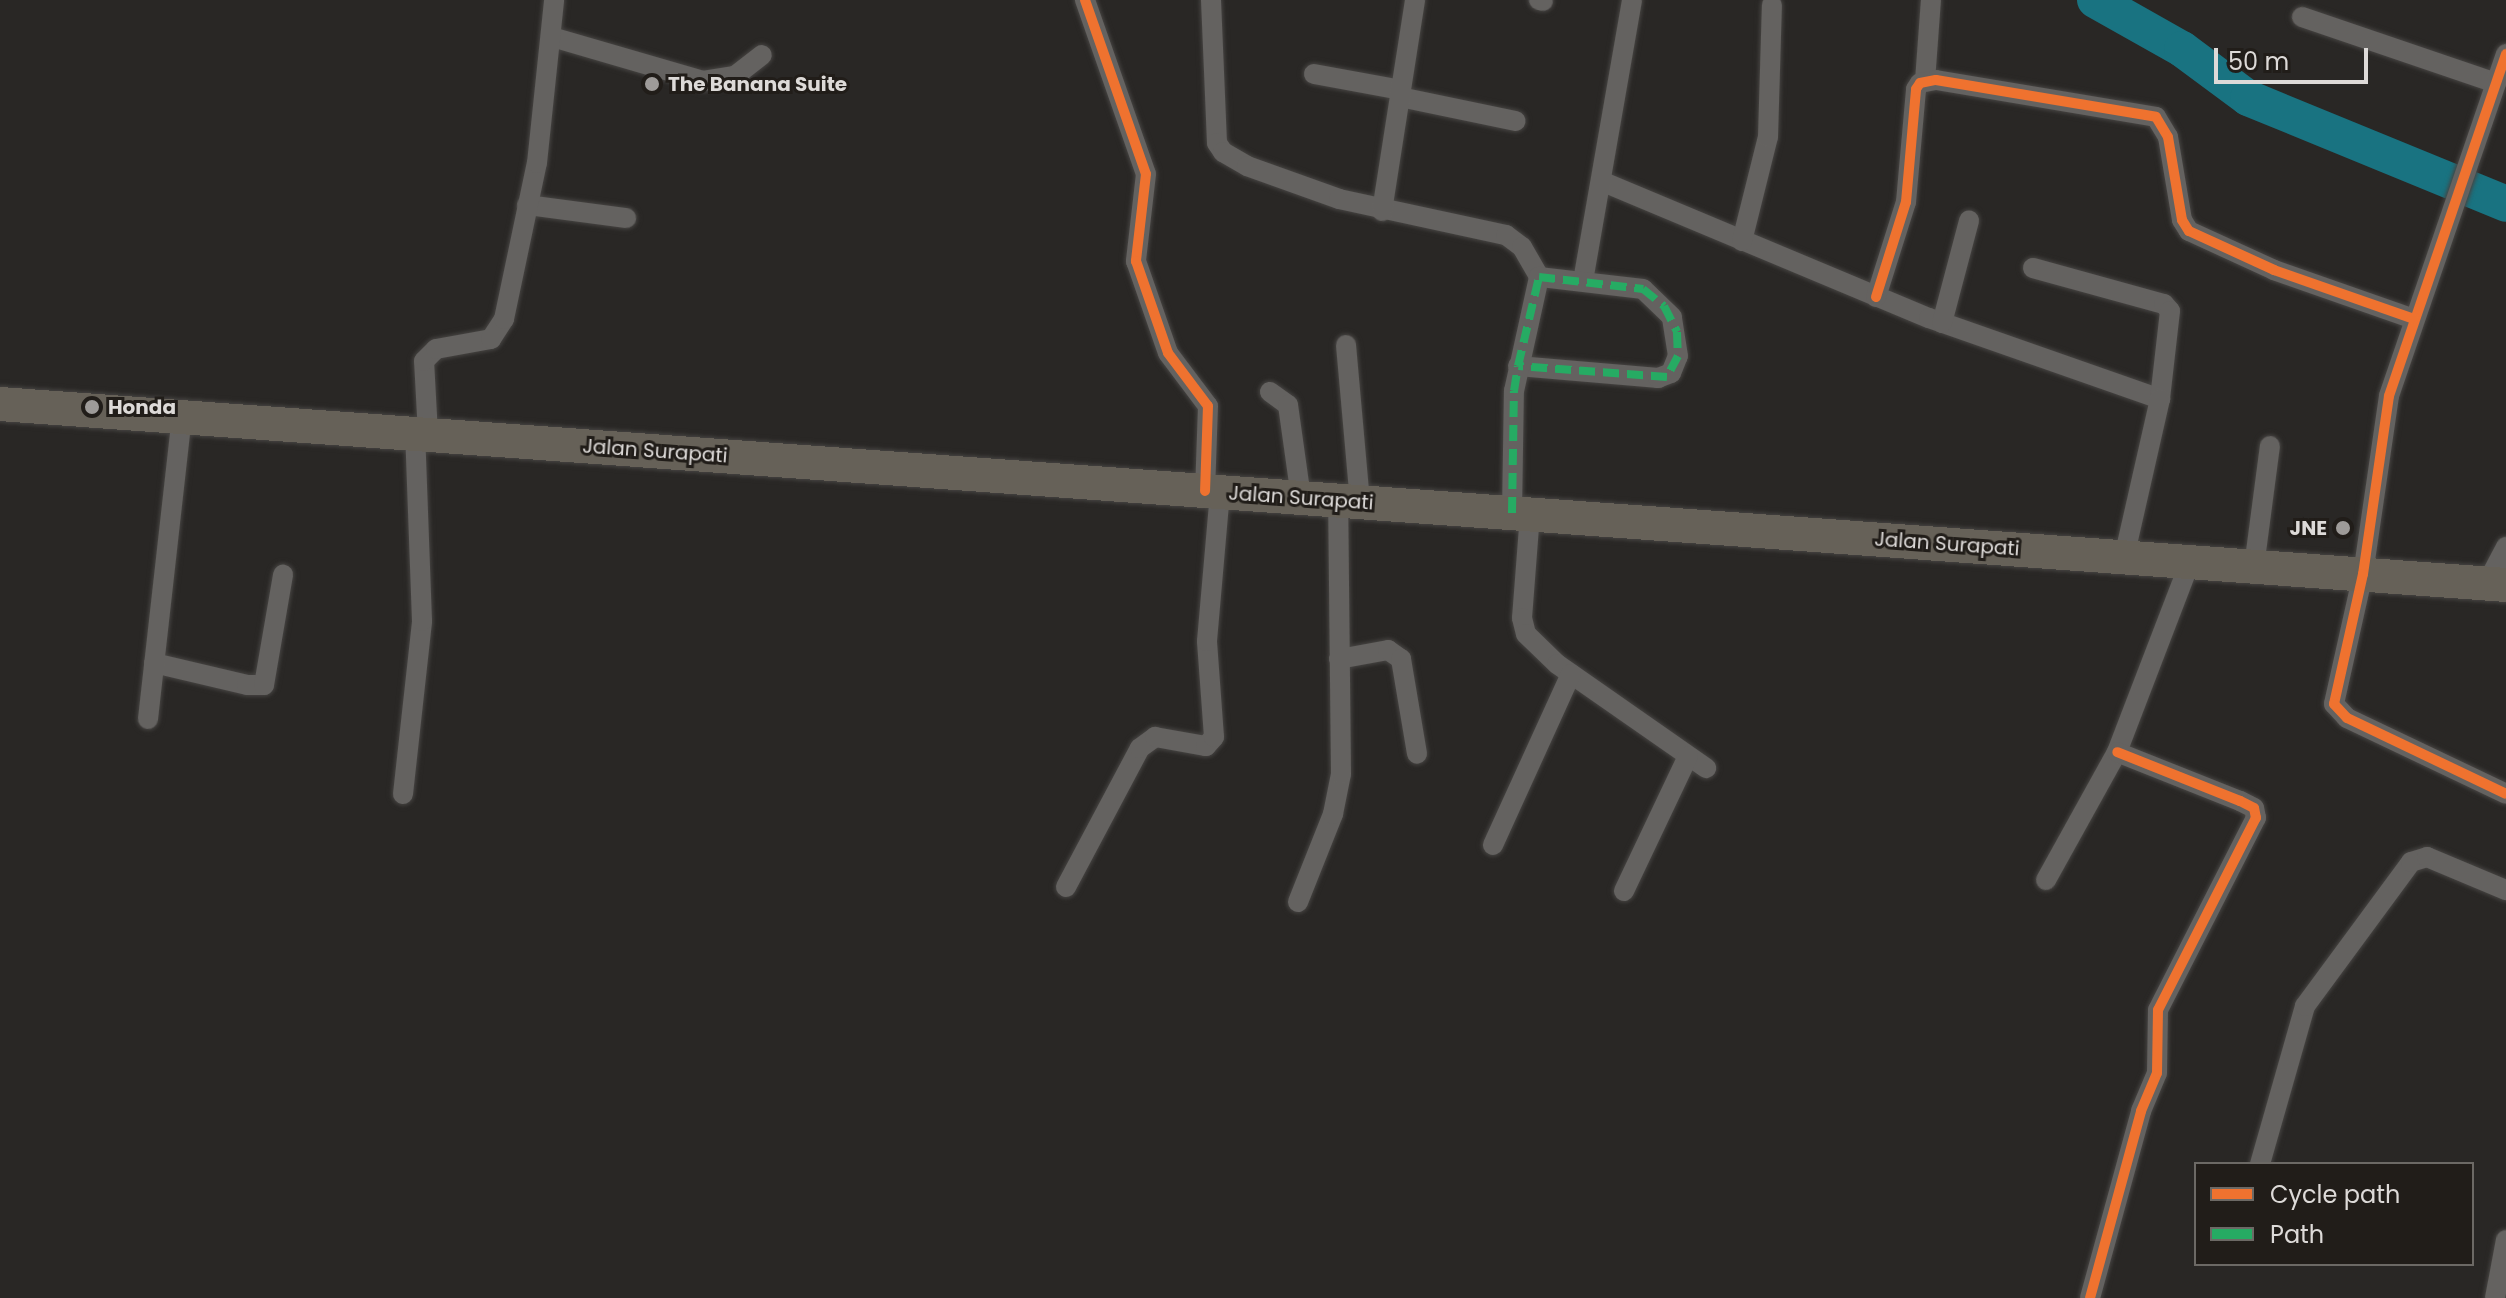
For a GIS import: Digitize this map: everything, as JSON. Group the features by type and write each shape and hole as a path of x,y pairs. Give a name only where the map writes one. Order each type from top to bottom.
{"highway":[{"name":"Jalan Surapati","path":"0,404 2497,584"}],"street":[{"path":"403,794 422,621 424,361 436,349 491,339 501,329 527,205 552,37 554,0"},
{"path":"1066,887 1140,748 1155,737 1206,746 1214,737 1207,641 1212,491 1208,406 1168,353 1136,261 1146,174 1085,0"},
{"path":"1211,0 1219,147 1272,176 1382,211 1506,235 1522,247 1539,277 1518,366 1522,618 1533,642 1571,674 1706,768"},
{"path":"1382,211 1415,0"},
{"path":"1583,281 1632,0"},
{"path":"1876,297 1906,202 1916,89 1925,81 1931,0"},
{"path":"1742,241 1768,137 1772,5"},
{"path":"2302,17 2496,83"},
{"path":"552,37 703,81 735,76 762,55"},
{"path":"2506,54 2389,396 2363,574 2335,694 2338,712 2506,794"},
{"path":"1314,74 1516,121"},
{"path":"1925,81 2021,92 2156,117 2168,137 2182,220 2189,231 2274,270 2414,319"},
{"path":"1601,181 1942,323 2160,399"},
{"path":"527,205 626,218"},
{"path":"1942,323 1969,221"},
{"path":"2033,268 2168,307 2173,324 2160,399 2124,557"},
{"path":"1518,366 1658,378 1671,373 1678,356 1677,332 1664,306 1643,289 1539,277"},
{"path":"1298,902 1333,814 1341,774 1339,659 1349,501 1346,345"},
{"path":"1270,392 1288,405 1301,498"},
{"path":"148,719 182,416"},
{"path":"2254,567 2270,446"},
{"path":"2497,584 2506,547"},
{"path":"2046,880 2117,752 2190,562"},
{"path":"154,663 247,685 264,685 283,575"},
{"path":"1339,659 1388,650 1401,659 1417,754"},
{"path":"1493,845 1571,674"},
{"path":"2090,1298 2141,1111 2157,1073 2155,1019 2256,818 2254,808 2240,801 2117,752"},
{"path":"1624,891 1688,756"},
{"path":"2261,1162 2305,1006 2411,862 2427,857 2506,890"},
{"path":"2495,1298 2506,1240"}],"waterway":[{"path":"2095,0 2182,49 2248,98 2506,204"}],"marked path":[{"path":"1512,513 1514,391 1518,366 1539,277 1643,289 1664,306 1677,332 1678,356 1667,377 1518,366"}],"cycle path":[{"path":"1085,0 1146,174 1136,261 1168,353 1208,406 1205,491"},
{"path":"2506,54 2389,396 2363,574 2334,704 2347,718 2506,794"},
{"path":"1876,297 1906,202 1916,89 1920,83 1936,80 2156,117 2168,137 2182,220 2189,231 2274,270 2414,319"},
{"path":"2090,1298 2141,1111 2157,1073 2158,1010 2256,818 2254,808 2240,801 2117,752"}],"place":[{"name":"The Banana Suite","path":"652,84"},
{"name":"Honda","path":"92,407"},
{"name":"JNE","path":"2343,528"}]}
